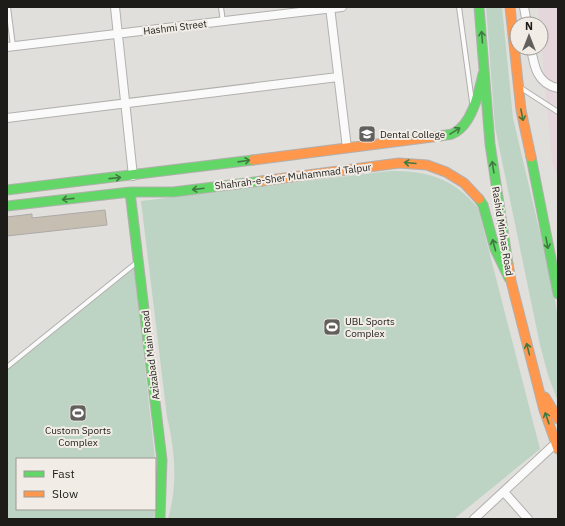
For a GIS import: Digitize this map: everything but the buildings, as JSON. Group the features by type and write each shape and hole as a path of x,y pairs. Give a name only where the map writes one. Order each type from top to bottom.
{"main road":[{"name":"Rashid Minhas Road","path":"480,7 490,144 511,281 538,387 557,446"},
{"path":"510,7 517,85 558,294"},
{"name":"Shahrah-e-Sher Muhammad Talpur","path":"7,190 133,176 454,134 465,124 473,112 484,70"},
{"name":"Shahrah-e-Sher Muhammad Talpur","path":"7,206 130,192 174,192 399,163 427,165 446,172 464,183 483,205 495,249 511,281"},
{"name":"Azizabad Main Road","path":"130,192 162,460 160,519"},
{"path":"538,387 558,419"}],"street":[{"path":"115,7 133,176"},
{"name":"Hashmi Street","path":"10,47 342,7"},
{"path":"330,8 347,148"},
{"path":"532,56 534,65 542,81 550,86 558,88"},
{"path":"7,118 338,78"},
{"path":"477,518 504,492 557,446"},
{"path":"504,492 528,519"}],"lane":[{"path":"8,7 10,47"},
{"path":"221,7 223,22"},
{"path":"459,7 473,112"},
{"path":"517,85 558,112"},
{"path":"7,367 139,261"},
{"path":"553,274 558,265"}],"shaded area":[{"path":"538,7 558,7 558,181 552,161 542,56 549,56 549,16 539,16"}],"green space":[{"path":"486,7 502,7 513,118 553,288 558,318 558,402 548,375 540,345 495,127"},
{"name":"UBL Sports Complex","path":"390,171 404,171 439,178 459,190 478,208 540,449 454,519 168,519 174,480 172,442 167,417 141,201"},
{"name":"Custom Sports Complex","path":"134,267 155,458 16,458 16,510 155,510 153,519 7,519 7,367"}],"traffic: fast":[{"path":"479,7 490,144 508,264"},
{"path":"440,136 452,134 465,124 474,108 483,74"},
{"path":"531,157 558,294"},
{"path":"7,190 253,160"},
{"path":"7,206 130,192 173,192 262,181"},
{"path":"130,192 162,460 160,519"},
{"path":"479,199 483,205 495,249 509,278"}],"traffic: slow":[{"path":"510,7 521,110 531,157"},
{"path":"253,160 440,136"},
{"path":"262,181 399,163 427,165 446,172 464,183 479,199"},
{"path":"508,264 544,410 558,449"},
{"path":"545,397 558,419"}],"place":[{"name":"Dental College","path":"367,134"},
{"name":"UBL Sports Complex","path":"332,327"},
{"name":"Custom Sports Complex","path":"78,413"}]}
